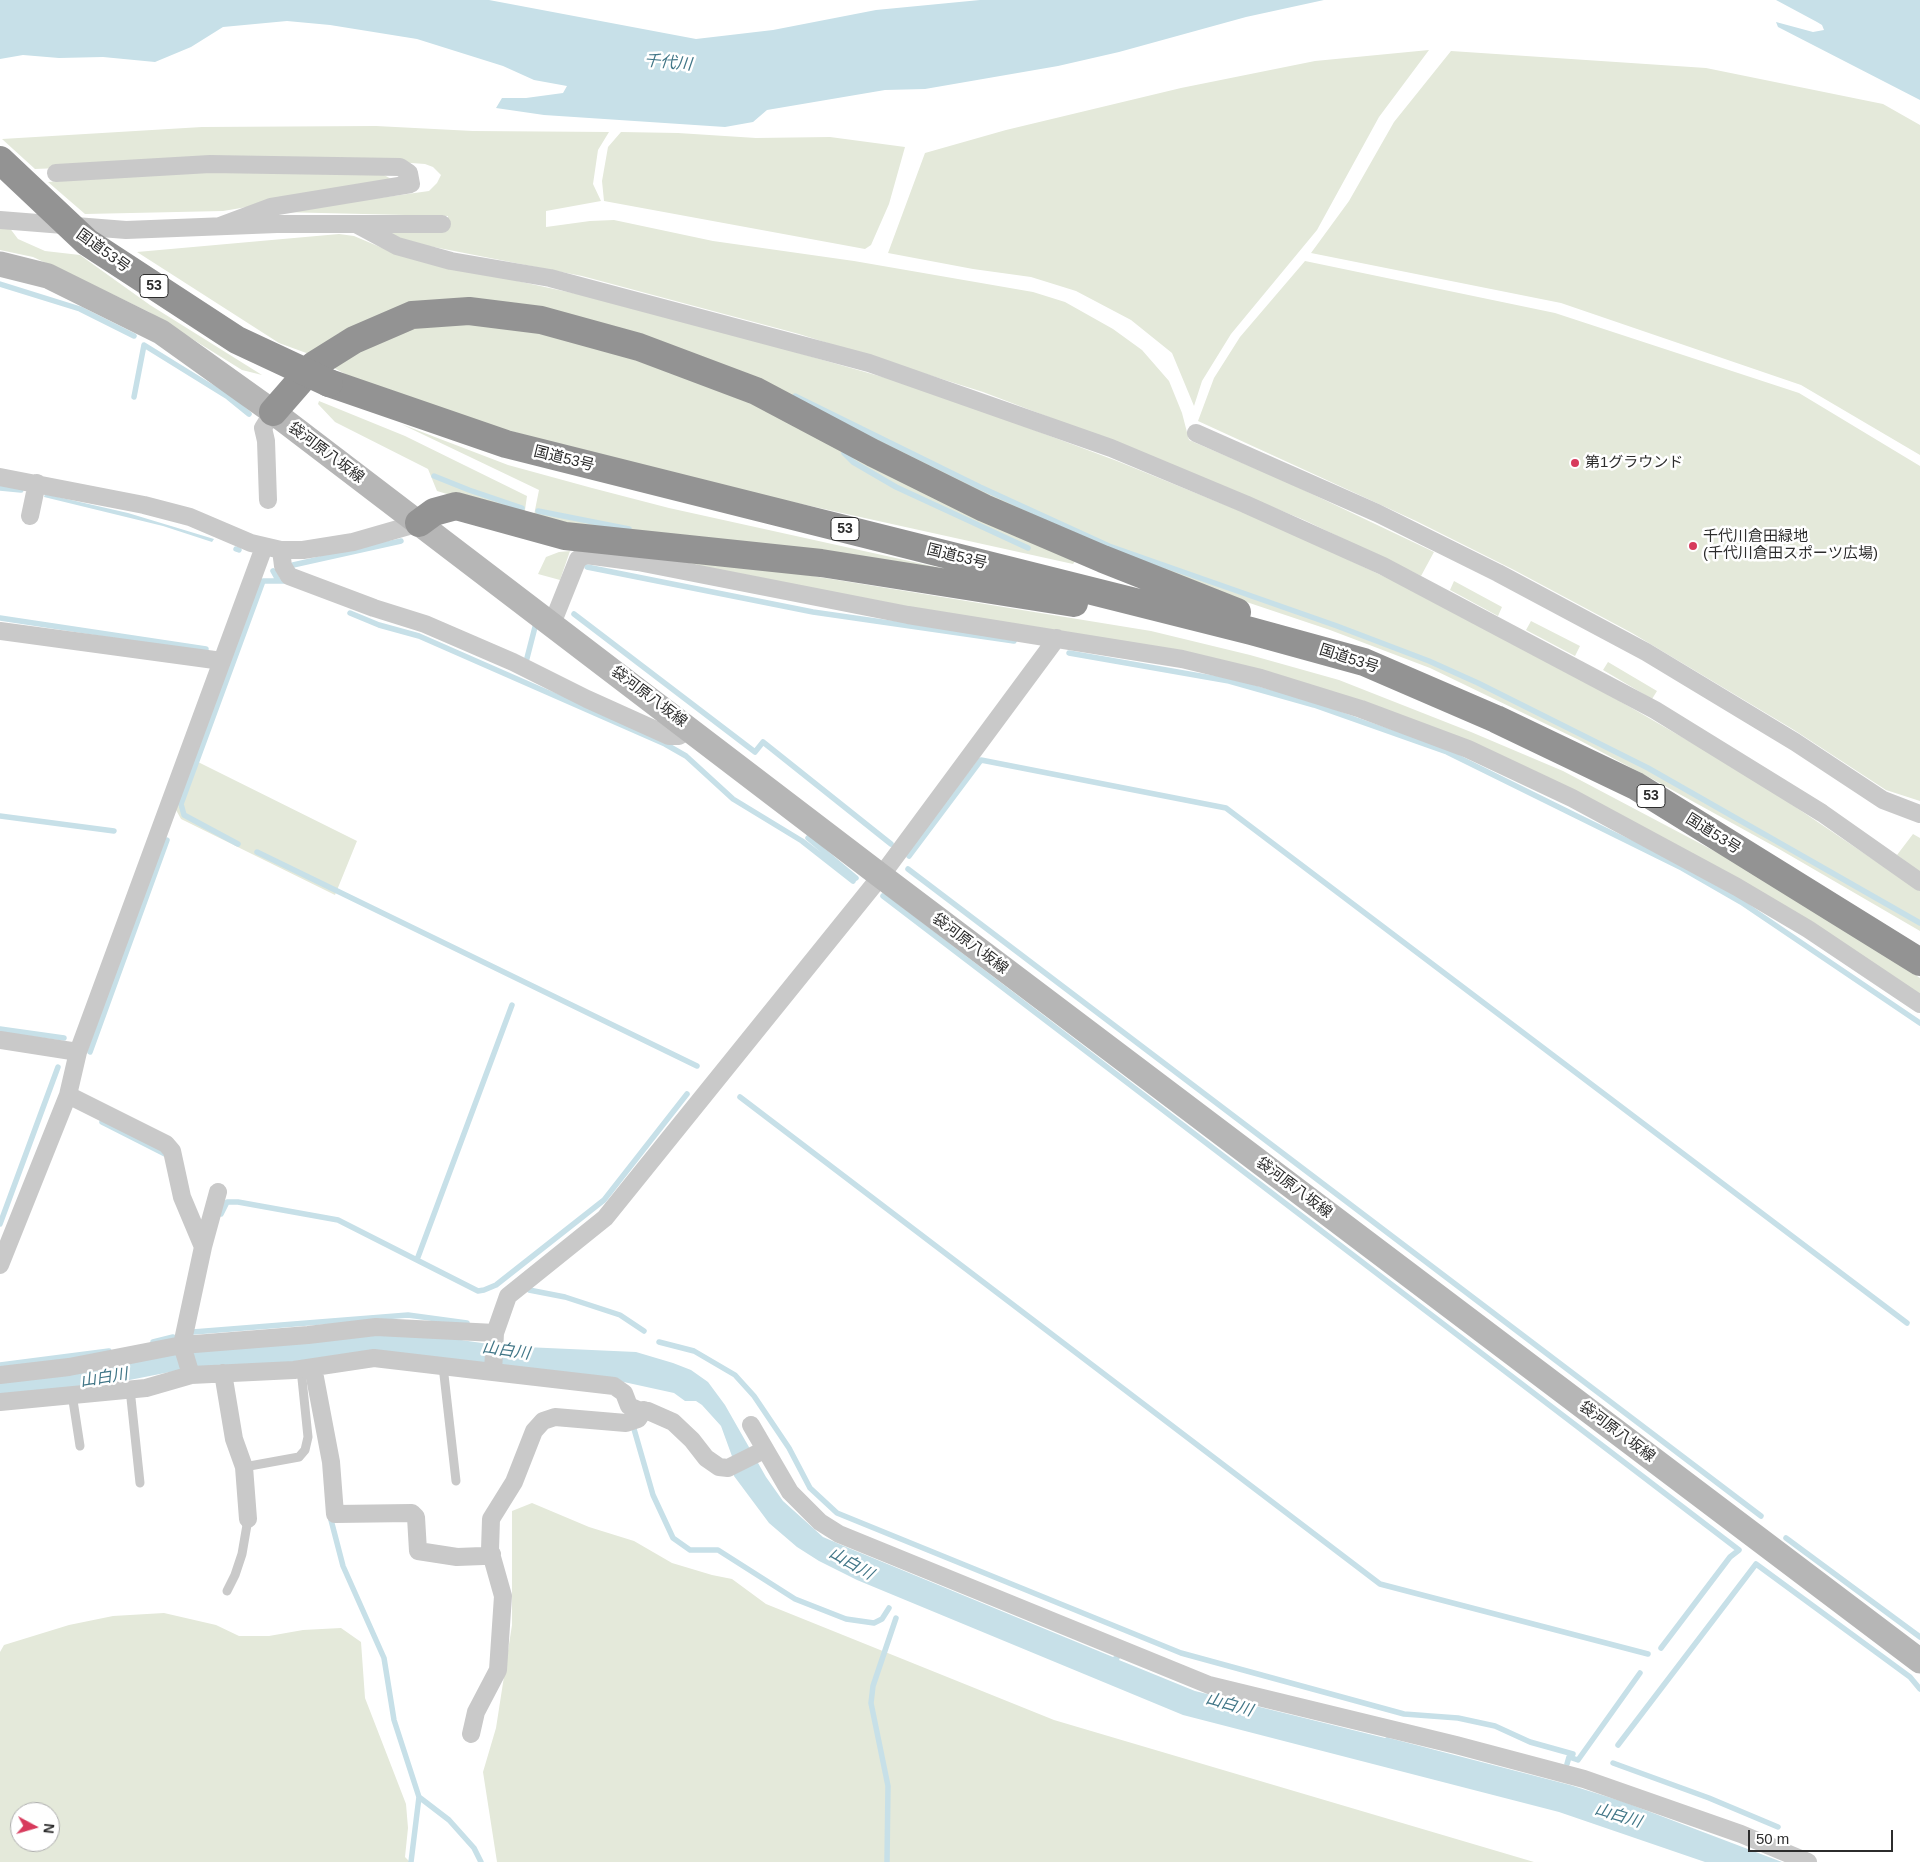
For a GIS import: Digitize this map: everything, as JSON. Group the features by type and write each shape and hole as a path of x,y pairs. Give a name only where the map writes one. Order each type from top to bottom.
{"highway":[{"name":"国道53号","path":"0,160 86,242 237,340 329,383 506,444 1251,631 1364,662 1496,719 1636,786 1920,962"},
{"path":"273,412 314,365 354,340 412,315 469,311 541,320 640,347 756,392 984,508 1103,559 1364,662"},
{"path":"419,523 434,512 456,506 565,536 822,563 1251,631"}],"main road":[{"name":"袋河原八坂線","path":"0,264 48,276 161,332 273,412 881,876 1920,1661"}],"street":[{"path":"56,173 210,164 400,167 410,173 411,184 271,207 220,226"},
{"path":"0,220 126,230 220,226 442,224"},
{"path":"356,224 397,246 451,260 550,278 869,364 1111,448 1245,504 1383,566 1655,710 1822,813 1920,882"},
{"path":"268,500 266,442 263,428 273,412"},
{"path":"1196,433 1377,513 1498,573 1646,652 1794,742 1883,800 1920,814"},
{"path":"0,477 37,483 190,518 272,549 303,550 353,542 419,523"},
{"path":"30,516 37,483"},
{"path":"0,1265 68,1095 78,1052 222,661 272,549"},
{"path":"272,549 289,576 374,608 425,624 513,662 587,700 669,736 679,736 690,729"},
{"path":"552,624 578,559 586,555 638,562 908,615 1182,659 1261,678 1361,709 1468,749 1572,798 1737,887 1808,929 1920,1004"},
{"path":"0,631 222,661"},
{"path":"493,1372 495,1333 508,1296 605,1218 881,876 1057,638"},
{"path":"0,1040 78,1052"},
{"path":"68,1095 166,1144 172,1151 182,1197 203,1246"},
{"path":"191,1375 182,1345 203,1246 218,1192"},
{"path":"0,1375 69,1367 182,1345 308,1336 376,1327 495,1333"},
{"path":"0,1402 146,1388 191,1375 307,1368 374,1358 614,1386 624,1393 629,1406 673,1422 692,1440 706,1458 719,1467 728,1468 764,1450"},
{"path":"307,1368 331,1462 335,1514 412,1513 416,1517 418,1551 457,1557 492,1554"},
{"path":"223,1373 234,1439 244,1467 248,1519"},
{"path":"471,1734 476,1712 498,1670 503,1596 492,1554 491,1518 514,1482 534,1430 543,1421 555,1417 626,1423 638,1419 644,1410"},
{"path":"751,1425 790,1492 820,1522 838,1534 1209,1685 1456,1745 1584,1779 1742,1834 1808,1862"}],"lane":[{"path":"443,1366 456,1481"},
{"path":"244,1467 299,1457 305,1450 308,1437 307,1368"},
{"path":"130,1389 140,1483"},
{"path":"72,1394 80,1446"},
{"path":"226,1591 235,1575 242,1554 248,1519"}],"shaded area":[{"path":"1429,50 1379,117 1317,230 1231,334 1202,381 1194,406 1172,353 1131,320 1076,291 1031,277 973,269 888,253 925,153 1006,130 1181,88 1315,61"},
{"path":"1451,51 1706,68 1883,104 1920,125 1920,455 1801,385 1561,303 1311,253 1349,201 1394,122"},
{"path":"376,126 473,131 609,132 598,150 593,184 601,201 546,211 546,227 614,220 713,241 854,261 1033,292 1065,302 1113,329 1142,350 1169,381 1182,413 1189,440 1289,483 1434,552 1421,576 1304,520 1109,440 983,392 799,334 582,276 403,241 383,230 447,231 448,216 279,212 429,191 437,183 441,175 433,167 425,164 330,157 35,169 2,139 202,127"},
{"path":"621,132 678,133 756,138 830,137 905,147 889,204 871,245 865,249 604,201 602,181 608,147"},
{"path":"198,171 384,175 393,180 391,183 223,211 85,214 48,182"},
{"path":"0,227 9,227 18,239 45,251 80,255 150,305 262,375 242,370 149,312 91,284 33,257 0,250"},
{"path":"339,234 354,236 380,247 439,264 637,307 886,378 967,405 1117,461 1272,524 1415,591 1604,692 1751,777 1920,891 1920,931 1779,849 1654,780 1579,740 1430,668 1330,630 1166,575 569,316 339,333 309,354 279,343 137,252"},
{"name":"千代川倉田緑地 (千代川倉田スポーツ広場)","path":"1305,261 1555,313 1799,393 1920,466 1920,801 1886,790 1794,730 1632,633 1514,570 1416,521 1198,421 1214,378 1240,337"},
{"path":"434,323 519,327 597,346 720,388 1076,560 1073,564 679,477 492,426 347,375 334,368 347,358 415,325"},
{"path":"319,401 405,436 527,496 524,517 437,491 428,469 335,422 318,404"},
{"path":"401,424 508,465 592,488 669,508 950,570 533,520 539,490"},
{"path":"570,551 560,580 538,574 546,557 559,552"},
{"path":"675,560 782,571 1151,631 1250,655 1339,680 1471,732 1563,771 1720,854 1889,957 1920,978 1920,997 1783,906 1344,696 842,598"},
{"path":"1454,581 1502,607 1498,616 1450,590"},
{"path":"1531,621 1580,646 1575,656 1526,630"},
{"path":"1608,662 1657,691 1652,699 1603,670"},
{"path":"194,760 357,841 335,895 181,819 176,810"},
{"path":"1913,834 1920,838 1920,872 1897,855"},
{"path":"532,1503 589,1527 634,1541 672,1563 732,1579 766,1604 1054,1720 1534,1862 497,1862 483,1772 496,1728 512,1625 512,1511"},
{"path":"164,1613 216,1625 239,1636 269,1636 303,1630 341,1628 361,1642 365,1698 406,1804 408,1828 405,1857 410,1862 0,1862 0,1652 4,1645 69,1625 113,1616"}],"water":[{"name":"千代川","path":"0,0 489,0 696,39 773,30 876,10 980,0 1324,0 1246,17 1119,52 1058,66 925,89 885,90 767,110 753,122 725,127 544,115 496,108 502,98 526,98 563,93 567,86 534,80 503,66 417,39 330,25 287,21 223,27 191,47 155,62 103,57 59,58 23,55 0,59"},
{"path":"1776,0 1920,0 1920,100 1778,27 1776,22 1813,32 1824,30 1822,25"},
{"path":"45,494 128,513 214,539 212,542 163,526 44,497"},
{"name":"山白川","path":"412,1333 503,1346 636,1352 673,1363 691,1370 708,1382 725,1405 766,1477 783,1501 823,1537 1113,1657 1117,1654 1121,1656 1119,1660 1195,1691 1385,1738 1390,1735 1389,1738 1570,1785 1624,1802 1782,1862 1705,1862 1559,1812 1183,1715 857,1580 819,1561 797,1547 769,1523 734,1476 733,1459 721,1426 702,1405 696,1401 685,1401 674,1393 610,1379 316,1361 175,1371 89,1388 0,1397 0,1382 81,1373 192,1350"}],"waterway":[{"path":"0,284 80,309 134,336"},
{"path":"134,397 144,345 228,397 249,414"},
{"path":"795,396 980,487 1109,546 1337,626 1429,661 1478,683 1648,768 1920,923"},
{"path":"844,453 853,462 896,487 1028,548"},
{"path":"434,476 522,508"},
{"path":"0,488 21,490"},
{"path":"538,511 629,529"},
{"path":"293,565 401,541"},
{"path":"587,567 813,612 1014,641"},
{"path":"273,571 278,580"},
{"path":"238,844 184,815 181,804 263,581 286,581"},
{"path":"350,613 379,625 419,636 665,744 686,756 733,799 802,841 853,881"},
{"path":"574,614 755,752 763,742 891,844"},
{"path":"0,618 206,649"},
{"path":"526,662 535,627"},
{"path":"1069,653 1229,681 1314,705 1447,752 1682,868 1741,902 1920,1023"},
{"path":"909,856 981,760 1226,808 1907,1323"},
{"path":"0,816 114,831"},
{"path":"808,838 856,878"},
{"path":"90,1052 167,840"},
{"path":"257,852 697,1066"},
{"path":"908,869 1761,1516"},
{"path":"883,896 1739,1550 1730,1557 1661,1648"},
{"path":"418,1257 512,1005"},
{"path":"0,1029 64,1038"},
{"path":"0,1224 58,1067"},
{"path":"221,1214 227,1202 238,1202 338,1220 478,1291 484,1290 496,1285 604,1200 687,1094"},
{"path":"740,1097 1380,1584 1648,1654"},
{"path":"102,1122 167,1155"},
{"path":"529,1290 565,1297 620,1315 644,1331"},
{"path":"193,1332 408,1315 467,1323"},
{"path":"153,1342 173,1337"},
{"path":"659,1342 694,1351 735,1375 754,1396 789,1448 810,1488 837,1513 1181,1653 1404,1714 1458,1718 1495,1726 1530,1742 1573,1754"},
{"path":"0,1365 109,1351"},
{"path":"634,1429 653,1495 673,1538 690,1550 718,1550 795,1599 846,1619 874,1623 882,1619 889,1608"},
{"path":"330,1516 343,1566 384,1658 394,1720 419,1797 411,1862"},
{"path":"1786,1538 1920,1637"},
{"path":"1618,1745 1756,1564 1910,1677 1920,1689"},
{"path":"887,1862 888,1786 871,1703 873,1686 896,1618"},
{"path":"1567,1764 1569,1757 1578,1760 1640,1673"},
{"path":"1613,1763 1709,1798 1778,1827"},
{"path":"419,1797 449,1820 474,1848 481,1862"}],"place":[{"name":"第1グラウンド","path":"1575,463"},
{"name":"千代川倉田緑地 (千代川倉田スポーツ広場)","path":"1693,546"}]}
